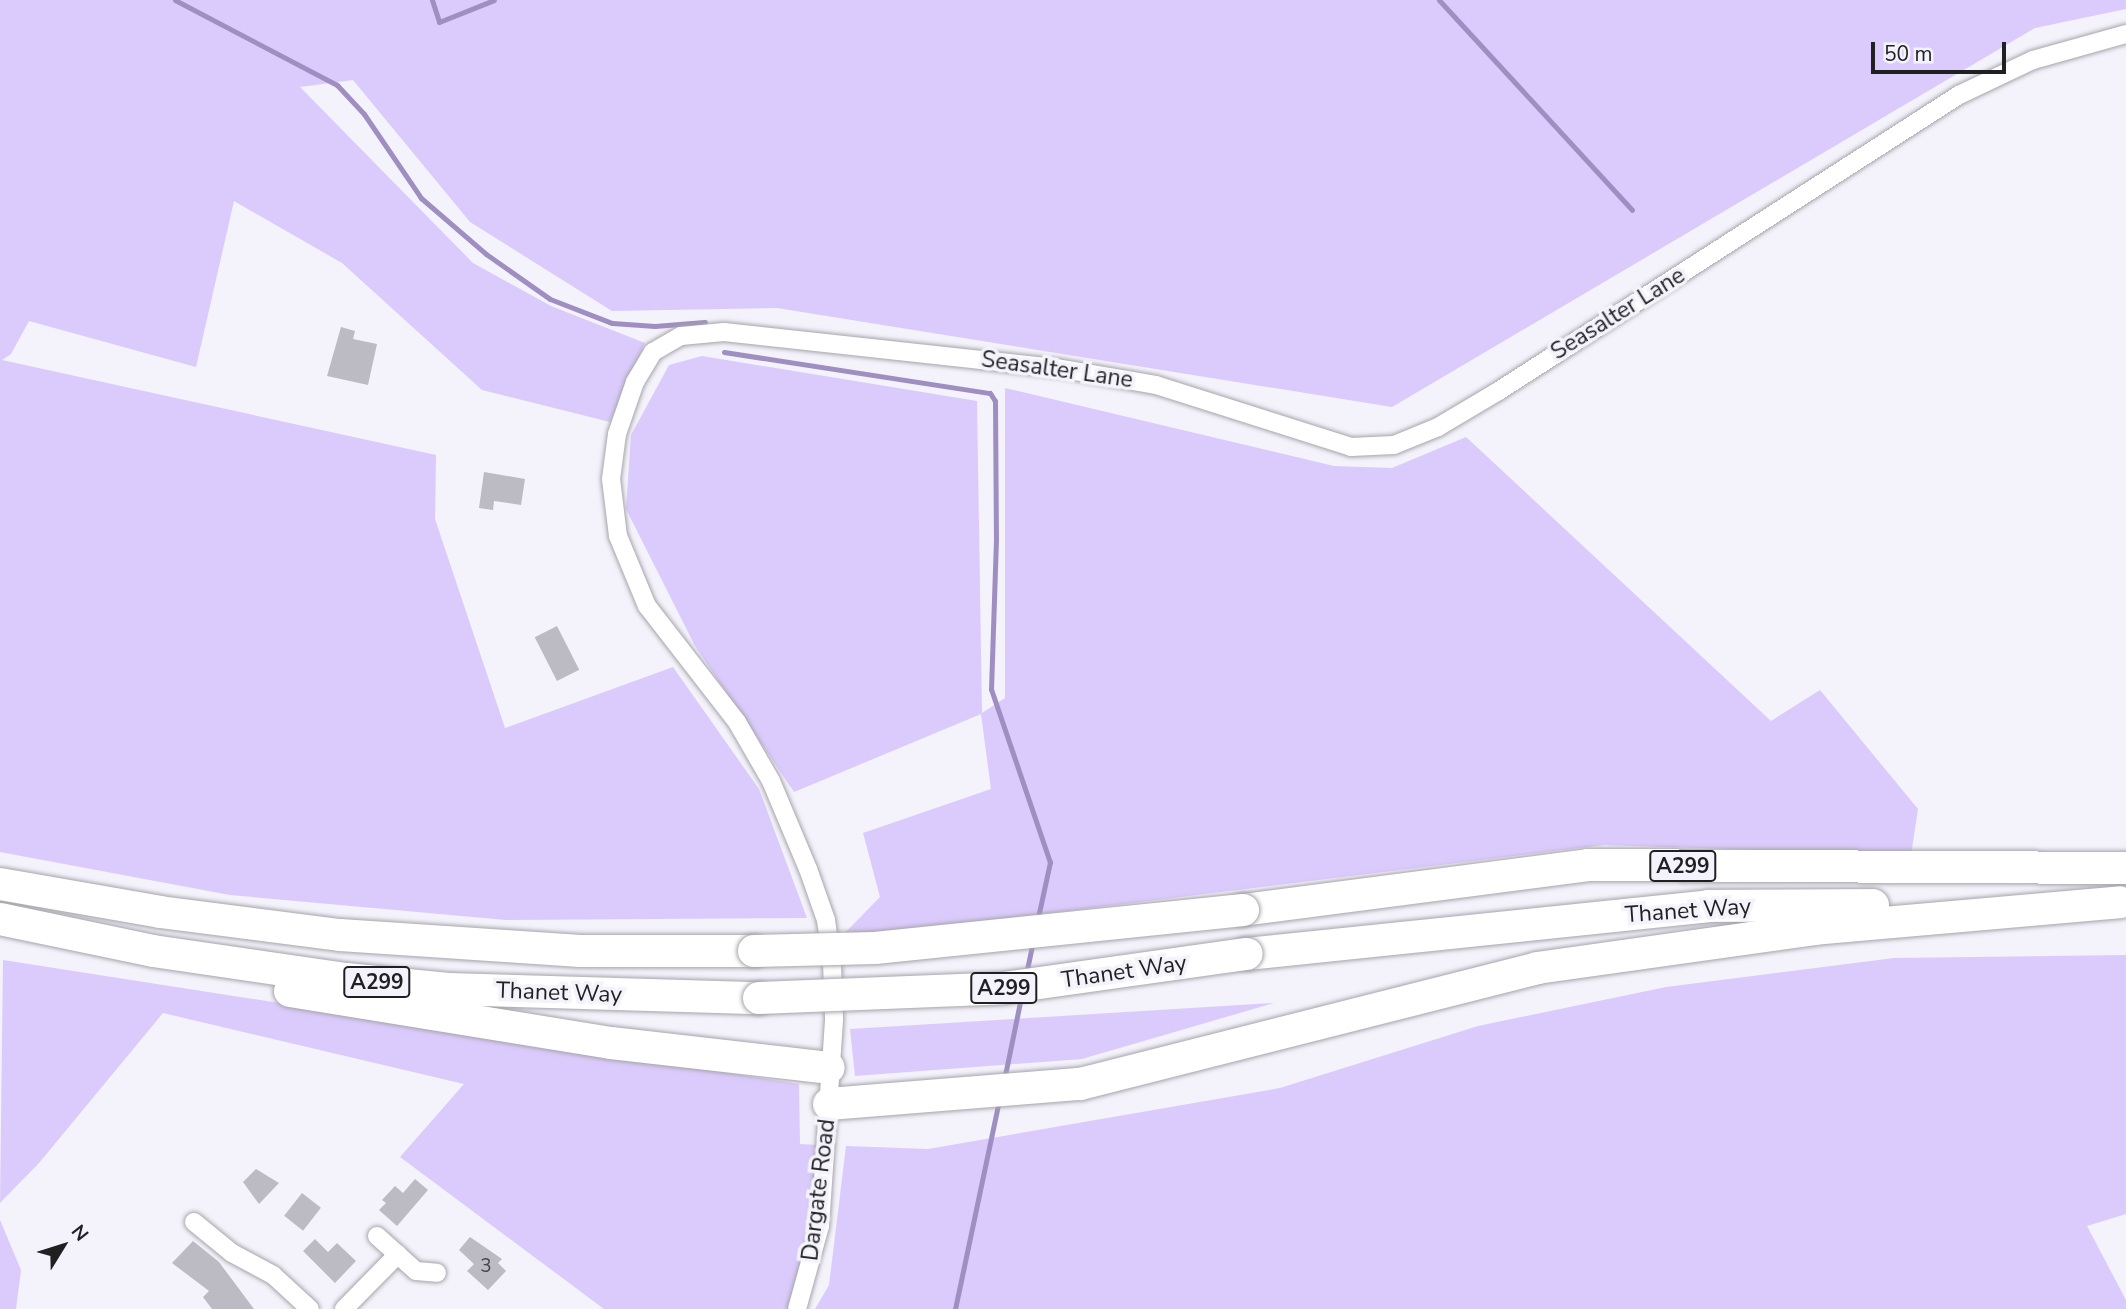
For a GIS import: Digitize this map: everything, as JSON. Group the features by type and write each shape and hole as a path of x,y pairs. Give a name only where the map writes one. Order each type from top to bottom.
{"highway":[{"name":"Thanet Way","path":"0,884 160,912 354,937 580,951 754,951 875,948 1243,910 1588,865 2126,868"},
{"path":"829,1104 1080,1084 1537,968 1814,929 2123,902"},
{"name":"Thanet Way","path":"0,919 240,965 449,989 759,998 1004,988 1247,954 1708,906 2123,902"},
{"path":"87,937 166,968 346,1002 611,1043 829,1068"}],"street":[{"name":"Seasalter Lane","path":"829,1068 832,963 825,920 793,830 737,722 648,606 618,536 611,479 617,434 635,382 660,347 691,333 724,332 1057,368 1156,385 1351,447 1394,445 1438,427 1497,391 1959,95 2033,60 2126,34"},
{"name":"Dargate Road","path":"797,1309 820,1226 829,1068"},
{"path":"194,1222 232,1253 273,1275 310,1309"},
{"path":"377,1236 416,1271 437,1273"},
{"path":"344,1309 398,1254"}],"shaded area":[{"path":"0,0 2126,0 2126,9 2035,28 1392,407 777,308 612,311 470,222 353,80 300,87 473,263 551,306 645,343 610,422 482,390 342,263 234,201 196,367 29,321 11,354 2,360 436,455 435,519 505,728 673,667 759,789 807,918 506,920 230,895 0,852"},
{"path":"702,356 977,401 982,713 1005,698 1005,388 1334,466 1392,468 1466,437 1771,721 1820,690 1918,809 1911,855 1604,845 839,939 880,897 863,833 991,789 981,714 794,792 695,646 626,509 631,435 669,365"},
{"path":"2126,955 2126,1214 2087,1226 2126,1300 2126,1309 815,1309 829,1285 846,1146 928,1149 1280,1088 1478,1026 1666,987 1894,958"},
{"path":"3,960 799,1084 800,1144 818,1145 810,1232 788,1309 604,1309 400,1157 464,1084 163,1013 39,1163 0,1203"},
{"path":"1274,1003 1082,1059 855,1076 850,1029"},
{"path":"0,1220 21,1270 16,1309 0,1309"}],"building":[{"path":"341,327 355,331 353,339 377,344 368,385 327,376"},
{"path":"484,472 525,479 521,505 494,501 493,510 479,508"},
{"path":"557,626 579,670 557,681 535,637"},
{"path":"256,1169 279,1183 259,1204 243,1182"},
{"path":"415,1179 428,1190 397,1226 379,1210 386,1203 382,1200 395,1186 403,1193"},
{"path":"302,1193 321,1208 303,1231 284,1216"},
{"path":"470,1237 502,1259 498,1263 506,1271 488,1290 467,1271 474,1264 459,1250"},
{"path":"315,1239 328,1252 337,1243 356,1261 335,1283 303,1251"},
{"path":"193,1241 219,1262 254,1309 212,1309 203,1297 209,1291 172,1263"}],"waterway":[{"path":"175,0 337,85 364,114 421,198 486,254 550,299 612,323 655,326 705,322"},
{"path":"432,0 439,22 494,0"},
{"path":"1439,0 1632,210"},
{"path":"724,352 990,393 995,401 996,539 991,689 1050,862 1037,922"},
{"path":"1026,974 1033,942"},
{"path":"1004,1080 1021,997"},
{"path":"955,1309 999,1100"}]}
